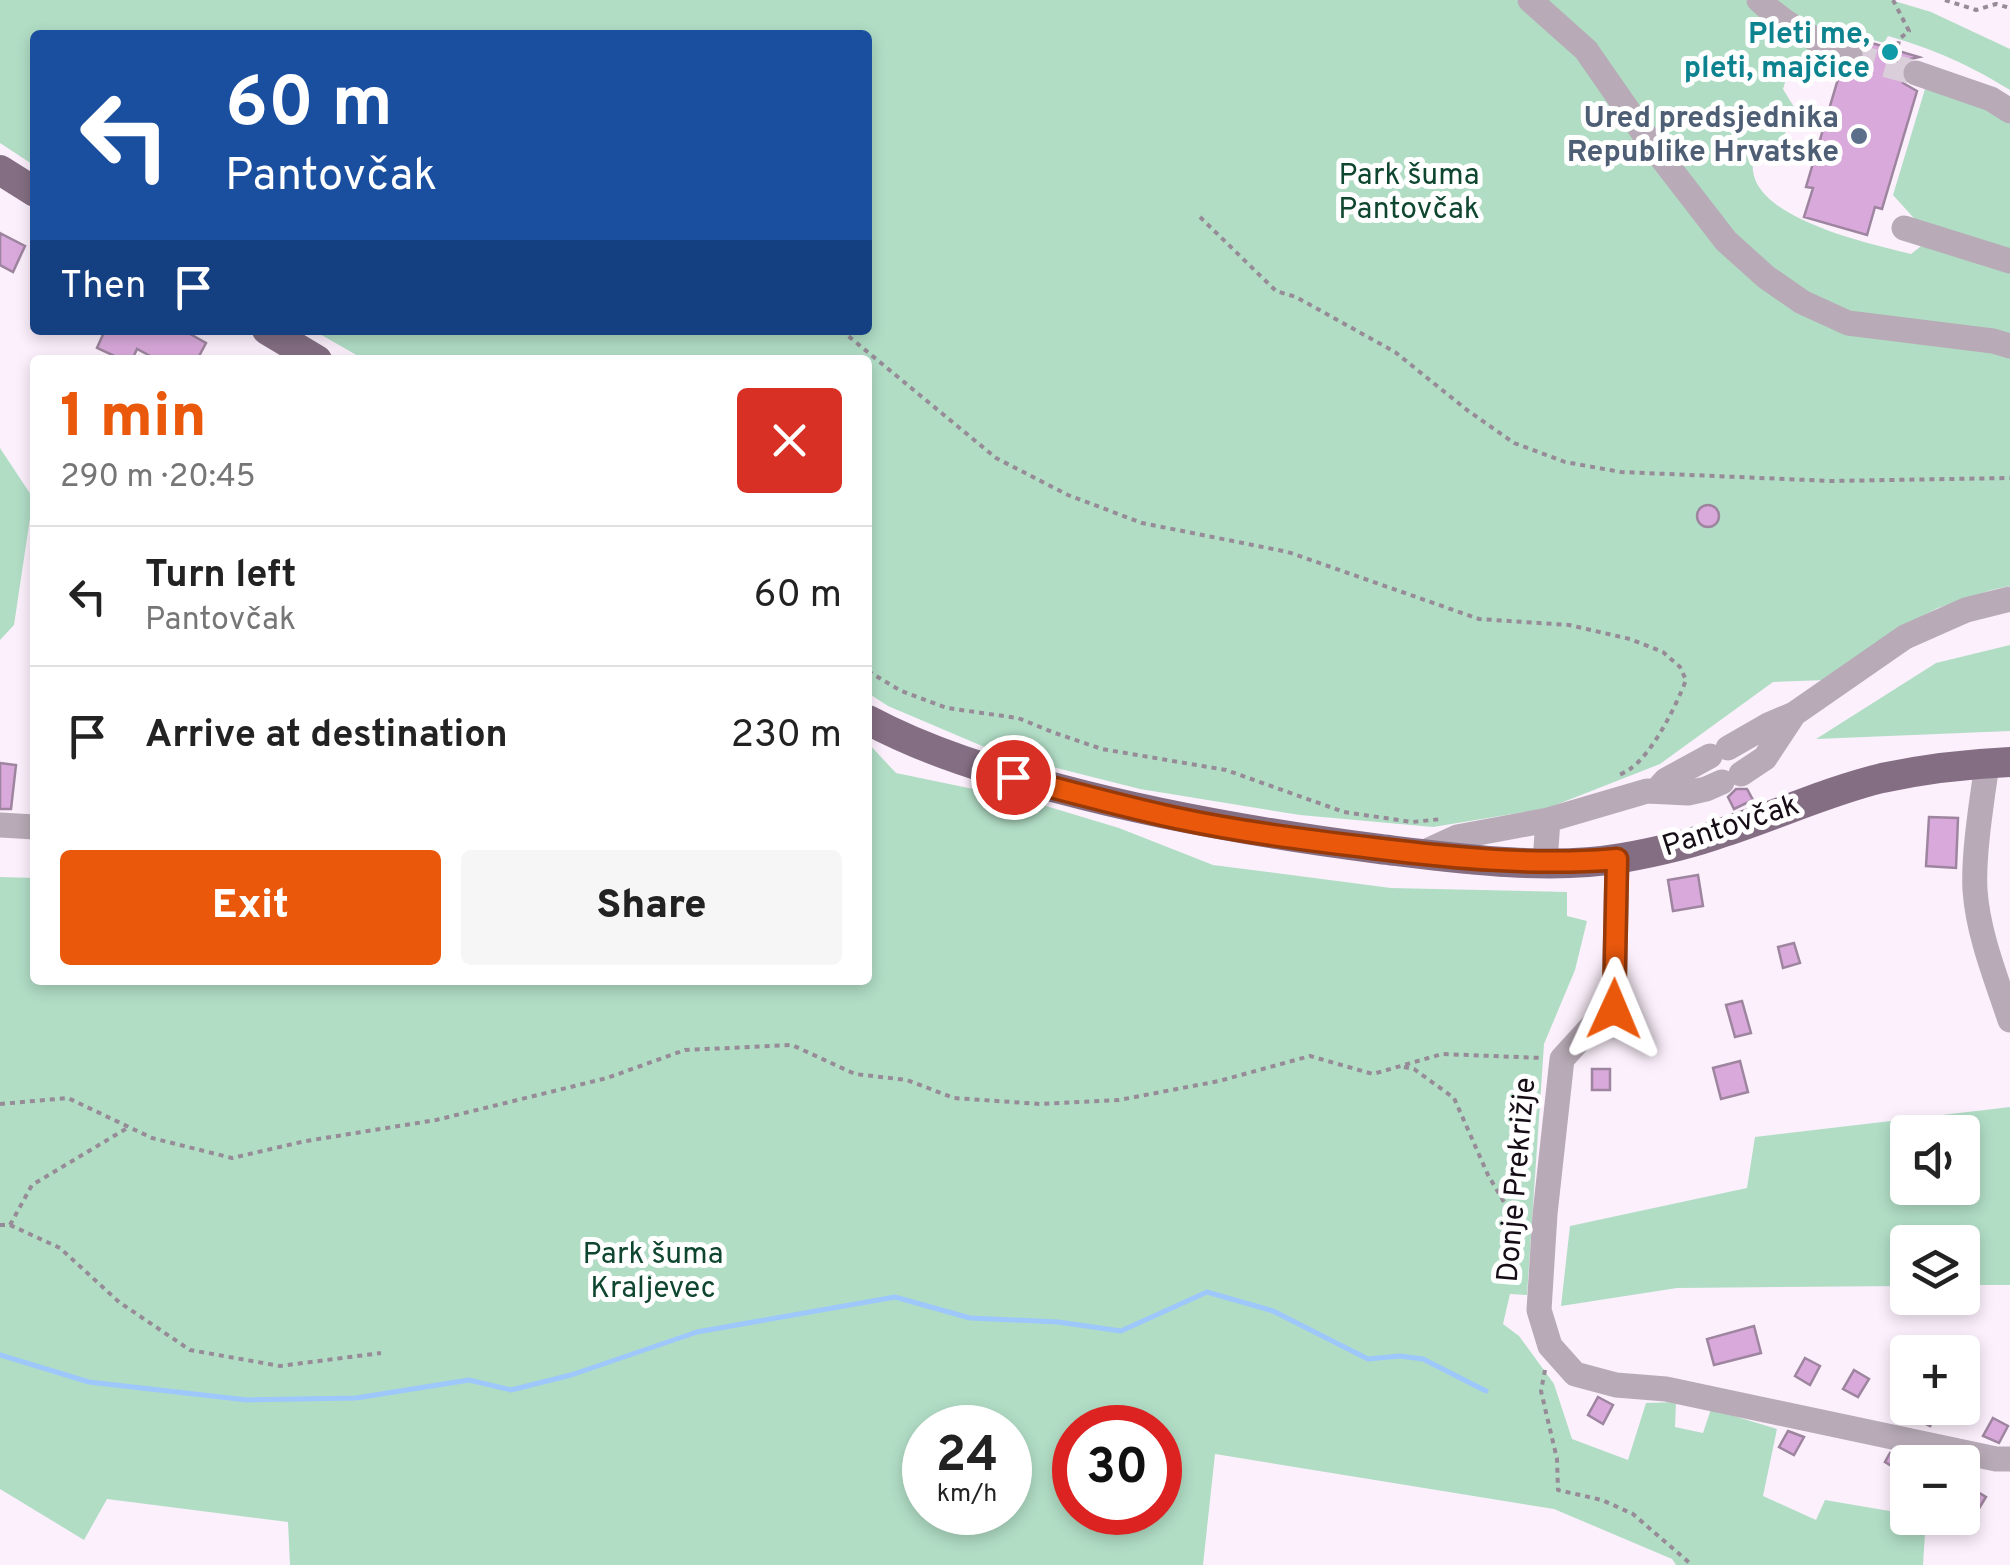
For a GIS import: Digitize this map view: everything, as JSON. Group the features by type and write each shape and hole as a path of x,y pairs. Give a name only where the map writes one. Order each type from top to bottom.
{"main road":[{"path":"0,170 30,189"},
{"path":"274,335 308,355"},
{"name":"Pantovčak","path":"872,722 961,760 1084,796 1226,828 1420,854 1545,862 1617,859 1662,850 1882,778 1998,763"}],"street":[{"path":"1530,0 1586,50 1654,148 1726,241 1766,277 1802,302 1848,323 2010,346"},
{"path":"1758,0 1804,35 1850,55"},
{"path":"1906,70 1991,99 2010,111"},
{"path":"1904,228 2010,261"},
{"path":"1656,791 1666,780 1794,714 1905,638 1966,610 2010,599"},
{"path":"1420,854 1457,837 1548,820 1629,796 1706,789 1765,758 1794,714"},
{"path":"1998,763 1975,887 1979,916 2010,1020"},
{"path":"1545,862 1548,820"},
{"path":"0,825 30,826"},
{"name":"Donje Prekrižje","path":"1550,1346 1538,1310 1562,1059 1593,1025 1614,1009 1617,859"},
{"path":"1550,1346 1575,1374 1616,1385 1666,1389 2010,1459"}],"path":[{"path":"1893,0 1909,31 1900,39 1906,70"},
{"path":"1945,0 1976,10 1996,4 2010,8"},
{"path":"1200,218 1276,291 1296,297 1395,352 1514,443 1565,462 1621,472 1831,481 2010,478"},
{"path":"847,335 871,355"},
{"path":"872,356 996,458 1068,495 1142,523 1288,552 1480,619 1569,625 1630,639 1662,652 1680,667 1686,680 1682,691 1652,745 1630,770 1616,776"},
{"path":"872,673 901,691 947,708 1018,718 1102,749 1226,770 1344,812 1412,822 1450,818"},
{"path":"0,1104 68,1098 152,1138 232,1158 306,1141 436,1120 608,1078 685,1050 792,1045 855,1074 906,1080 954,1098 1040,1104 1119,1100 1219,1081 1310,1056 1373,1074 1442,1054 1562,1059"},
{"path":"1399,1066 1414,1069 1454,1098 1488,1175 1517,1224 1543,1240"},
{"path":"10,1226 32,1185 128,1127"},
{"path":"0,1226 10,1226 60,1248 119,1302 190,1350 280,1366 381,1354"},
{"path":"1550,1346 1541,1391 1557,1459 1558,1490 1602,1500 1634,1514 1692,1565"}],"green space":[{"name":"Park šuma Pantovčak","path":"0,0 1517,0 1579,55 1660,174 1805,311 2010,355 2010,586 1938,608 1888,634 1825,680 1773,682 1660,764 1548,808 1433,827 1300,815 1140,789 1001,754 872,696 872,355 356,355 322,335 872,335 872,30 30,30 30,163 0,143"},
{"path":"1547,0 1746,0 1816,49 1811,68 1791,63 1783,89 1794,107 1776,161 1754,155 1753,171 1760,188 1795,216 1845,236 1911,254 1925,243 2010,269 2010,335 1856,314 1822,301 1788,279 1751,251 1676,165"},
{"path":"1769,0 1891,0 1931,12 2010,49 2010,90 1951,59 1888,36 1884,43 1855,35 1849,45"},
{"path":"1925,89 1967,100 2010,120 2010,252 1921,226 1893,195"},
{"path":"0,448 30,493 30,518 14,625 0,640"},
{"path":"2010,645 2010,731 1816,739 1936,663"},
{"name":"Park šuma Kraljevec","path":"872,747 896,773 1026,800 1119,828 1213,865 1391,888 1567,892 1567,916 1587,921 1575,970 1544,1044 1527,1295 1510,1294 1503,1324 1519,1336 1554,1384 1572,1439 1628,1460 1646,1403 1676,1402 1675,1427 1703,1433 1711,1409 1777,1429 1763,1496 1816,1520 1825,1500 1890,1511 1890,1535 1925,1535 1923,1565 1676,1565 1672,1559 1554,1509 1215,1454 1203,1565 290,1565 288,1522 107,1499 84,1540 0,1489 0,877 30,878 30,985 872,985"},
{"path":"2010,1107 2010,1285 1980,1285 1980,1225 1890,1225 1890,1286 1677,1288 1561,1306 1570,1226 1747,1188 1755,1137 1890,1121 1890,1205 1980,1205 1980,1115 1942,1115"}],"building":[{"path":"1855,38 1919,57 1906,60 1900,69 1903,83 1917,91 1882,209 1875,207 1867,235 1804,217 1813,188 1806,187 1841,69 1853,71 1865,61 1864,46"},
{"path":"0,233 25,246 13,272 0,265"},
{"path":"103,335 192,335 206,343 200,355 148,355 137,349 134,355 112,355 97,348"},
{"path":"1708,505 1716,508 1716,524 1708,527 1700,524 1697,516 1700,508"},
{"path":"0,763 16,765 11,809 0,809"},
{"path":"1736,789 1747,789 1753,800 1734,809 1728,797"},
{"path":"1929,817 1958,818 1956,868 1926,866"},
{"path":"1698,875 1703,906 1673,911 1668,880"},
{"path":"1794,943 1800,963 1783,968 1778,947"},
{"path":"1742,1001 1751,1033 1735,1037 1726,1005"},
{"path":"1740,1061 1748,1092 1721,1099 1713,1068"},
{"path":"1592,1069 1610,1069 1610,1090 1592,1090"},
{"path":"1754,1326 1761,1353 1714,1365 1707,1339"},
{"path":"1805,1358 1820,1366 1810,1385 1795,1376"},
{"path":"1854,1370 1869,1379 1858,1397 1843,1389"},
{"path":"1598,1397 1613,1405 1603,1424 1588,1415"},
{"path":"1993,1418 2008,1426 1999,1443 1983,1436"},
{"path":"1788,1431 1804,1437 1794,1455 1779,1447"}],"waterway":[{"path":"0,1355 89,1382 247,1400 356,1398 469,1380 511,1390 571,1375 697,1332 895,1297 970,1318 1058,1322 1121,1331 1207,1292 1273,1311 1368,1359 1423,1359 1486,1391"}],"tunnel":[{"path":"1850,55 1916,73"}],"place":[{"name":"Pleti me, pleti, majčice","path":"1890,52"},
{"name":"Ured predsjednika Republike Hrvatske","path":"1859,136"}],"route":[{"path":"1013,777 1175,818 1313,840 1498,860 1617,859 1614,1009"}]}
